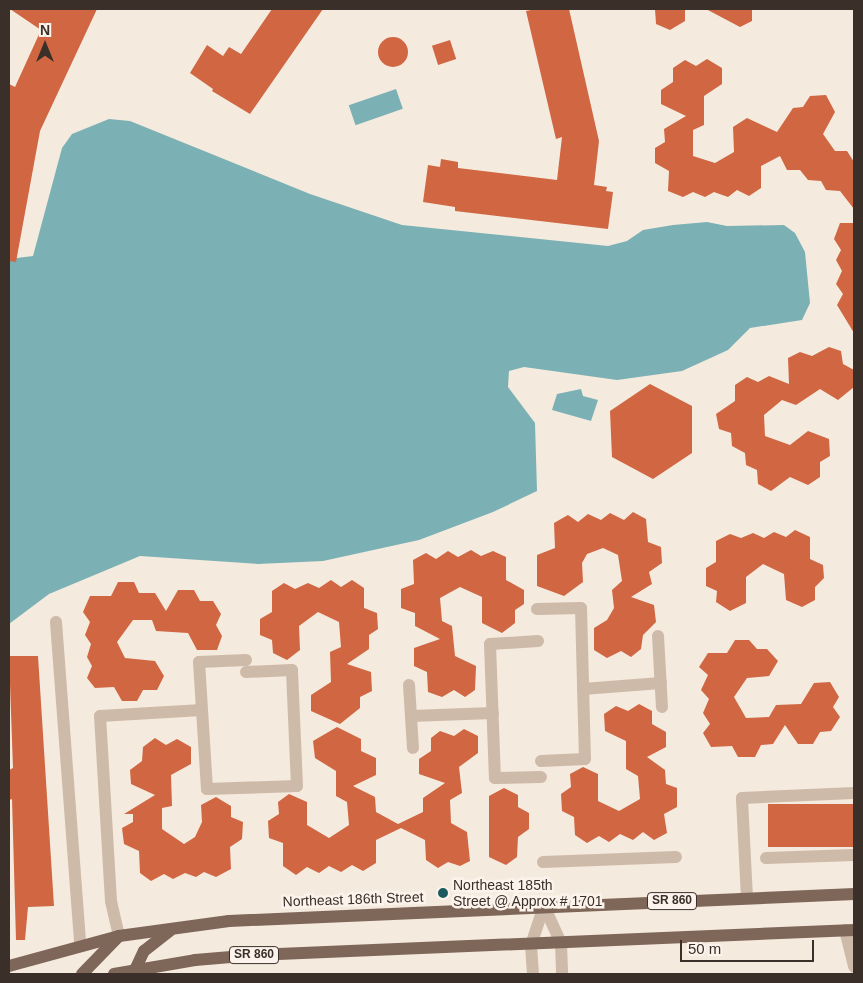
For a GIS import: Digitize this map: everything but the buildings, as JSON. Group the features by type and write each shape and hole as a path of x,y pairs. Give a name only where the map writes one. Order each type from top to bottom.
{"main road":[{"name":"Northeast 186th Street","path":"9,966 80,944 175,927 293,917 854,894"},
{"path":"135,972 144,951 175,927"},
{"name":"SR 860","path":"114,974 255,955 561,944 849,930"},
{"path":"82,974 119,936"}],"lane":[{"path":"537,609 581,608 585,759 540,761"},
{"path":"56,622 80,944"},
{"path":"658,636 662,707"},
{"path":"538,641 490,644 495,778 541,776"},
{"path":"199,662 292,670 298,786 207,789 202,710 199,662"},
{"path":"583,689 661,683"},
{"path":"409,685 413,748"},
{"path":"119,936 112,901 100,716 202,710"},
{"path":"411,716 493,713"},
{"path":"748,898 742,798 854,793"},
{"path":"766,858 854,855"},
{"path":"543,862 676,857"},
{"path":"544,906 561,944 562,974"},
{"path":"533,974 532,945 544,906"},
{"path":"849,930 854,967"}],"water":[{"path":"396,89 403,109 356,125 349,105"},
{"path":"109,119 130,121 310,194 402,225 608,246 627,241 643,230 673,225 707,222 727,226 784,225 795,233 805,252 810,303 802,320 750,328 728,350 682,371 617,380 524,367 509,371 508,387 535,423 537,491 493,512 419,540 323,561 258,564 140,556 49,594 9,624 9,259 33,256 62,148 72,134"},
{"path":"581,389 583,396 598,400 591,421 552,410 557,394"}],"place":[{"name":"Northeast 185th Street @ Approx # 1701","path":"443,893"}]}
